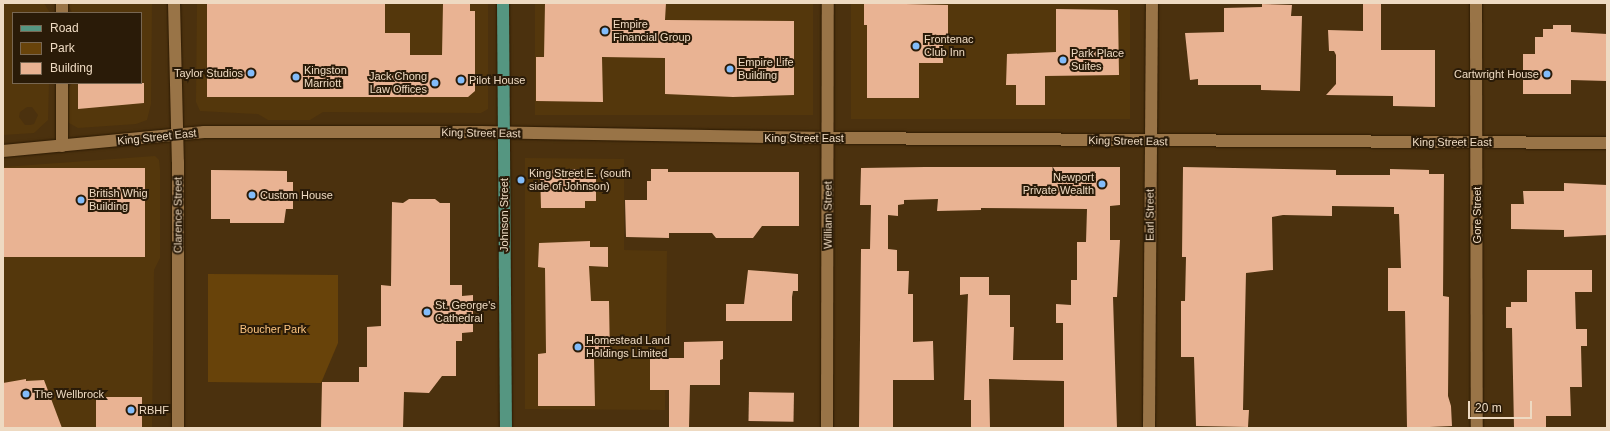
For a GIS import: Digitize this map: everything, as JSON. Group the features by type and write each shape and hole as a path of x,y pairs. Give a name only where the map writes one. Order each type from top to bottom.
{"main road":[{"name":"Johnson Street","path":"503,3 506,110 504,132 506,428"}],"street":[{"name":"Clarence Street","path":"174,3 177,135 178,428"},
{"name":"William Street","path":"827,428 828,3"},
{"name":"Earl Street","path":"1149,428 1152,3"},
{"name":"Gore Street","path":"1476,3 1477,428"},
{"path":"62,84 62,146"},
{"name":"King Street East","path":"3,151 138,140 204,132 504,132 827,138 1607,143"}],"shaded area":[{"path":"3,3 44,3 49,12 12,12 12,84 49,84 48,120 34,133 3,135","holes":["27,107 32,107 38,115 34,124 30,125 25,125 19,117 20,112"]},
{"path":"68,3 152,3 151,104 147,120 136,124 78,128 69,123 66,118 65,94 71,84 142,84 142,12 72,12"},
{"path":"197,3 488,3 488,109 481,113 323,112 310,120 268,120 258,114 200,111 196,102"},
{"path":"535,3 813,3 813,115 535,115"},
{"path":"851,3 1130,3 1130,119 851,119"},
{"path":"155,156 159,160 160,170 160,258 154,270 152,428 3,428 3,167"},
{"path":"525,158 624,159 624,250 667,251 665,410 525,409"}],"green space":[{"name":"Boucher Park","path":"208,274 338,275 338,343 321,383 208,382"}],"building":[{"path":"207,3 385,3 385,33 410,33 410,55 442,55 443,3 470,3 470,11 475,11 475,91 468,97 207,97"},
{"path":"545,3 666,3 665,20 794,21 794,95 733,97 665,94 665,58 602,57 603,102 536,101 536,57 544,57"},
{"name":"Frontenac Club Inn","path":"864,3 948,5 948,37 943,37 943,63 919,63 919,98 867,98 867,25 864,25"},
{"path":"1363,3 1381,3 1381,50 1435,50 1435,107 1393,106 1393,96 1326,95 1336,84 1336,55 1334,51 1329,51 1328,30 1363,31"},
{"path":"1262,4 1292,5 1291,16 1302,16 1300,91 1261,90 1261,85 1198,85 1198,79 1190,80 1185,33 1224,32 1224,8 1262,7"},
{"name":"Park Place Suites","path":"1056,9 1118,10 1119,75 1045,76 1045,105 1016,105 1016,85 1006,85 1007,54 1056,52"},
{"name":"Cartwright House","path":"1553,25 1571,25 1571,32 1607,34 1607,81 1571,80 1571,94 1523,94 1523,54 1535,54 1535,37 1543,37 1543,29 1553,29"},
{"path":"144,83 144,103 78,109 78,84"},
{"path":"1120,167 1120,205 1110,206 1110,240 1120,240 1117,297 1113,297 1117,428 1064,428 1064,381 989,379 990,428 971,428 971,400 964,400 968,294 960,295 960,277 989,277 989,295 1010,295 1010,327 1014,327 1013,360 1063,360 1063,323 1056,323 1056,304 1071,305 1071,280 1077,280 1077,242 1086,242 1087,209 981,208 981,210 937,211 938,199 904,200 904,204 898,205 898,216 888,215 888,249 897,250 897,271 909,271 908,294 913,294 913,342 933,341 934,380 893,380 893,428 859,428 861,249 870,249 871,205 860,205 861,168"},
{"path":"1183,167 1336,170 1336,175 1390,175 1390,169 1429,170 1429,174 1444,174 1443,296 1449,297 1448,396 1451,406 1452,426 1407,428 1405,311 1388,311 1388,268 1401,268 1399,214 1394,214 1394,207 1332,206 1332,216 1283,215 1272,217 1273,270 1246,273 1243,410 1249,410 1248,427 1196,426 1194,357 1181,357 1181,301 1185,301 1186,257 1182,257"},
{"path":"3,168 145,168 145,257 3,257"},
{"path":"586,169 586,177 596,177 596,201 585,201 585,208 541,208 540,170"},
{"path":"651,169 668,169 668,172 799,172 799,226 762,226 753,238 716,238 712,233 669,233 669,238 626,237 625,200 647,200 647,181 651,181"},
{"name":"Custom House","path":"211,170 287,171 287,182 293,182 293,209 286,209 284,223 230,223 230,219 211,219"},
{"path":"1564,183 1607,185 1607,235 1564,237 1564,230 1511,229 1511,204 1524,204 1523,191 1564,191"},
{"name":"St. George's Cathedral","path":"409,199 435,199 440,203 450,203 450,285 462,285 462,296 473,295 473,332 462,333 462,341 456,341 456,376 442,376 429,393 404,392 403,428 321,428 322,382 359,382 359,367 367,367 367,327 381,326 381,285 391,286 392,202 403,203"},
{"name":"Homestead Land Holdings Limited","path":"590,241 590,247 608,247 608,267 589,266 591,301 609,301 610,358 594,358 595,406 538,406 538,354 546,353 545,268 538,267 539,243"},
{"path":"748,270 798,274 798,291 793,291 792,297 792,321 726,321 726,304 744,304"},
{"path":"1527,270 1592,270 1592,292 1575,292 1576,329 1587,329 1587,346 1581,346 1582,387 1570,387 1571,416 1546,416 1546,428 1514,428 1512,328 1506,328 1506,307 1511,307 1511,302 1527,302"},
{"path":"723,341 723,359 720,360 720,385 690,385 689,428 669,428 669,390 650,390 650,358 684,358 684,342"},
{"name":"The Wellbrock","path":"26,379 26,381 44,380 62,428 3,428 3,383"},
{"path":"749,392 794,393 793,422 748,421"},
{"name":"The Wellbrock","path":"96,397 142,397 142,428 96,428"}],"place":[{"name":"Empire Financial Group","path":"605,31"},
{"name":"Frontenac Club Inn","path":"916,46"},
{"name":"Park Place Suites","path":"1063,60"},
{"name":"Empire Life Building","path":"730,69"},
{"name":"Taylor Studios","path":"251,73"},
{"name":"Cartwright House","path":"1547,74"},
{"name":"Kingston Marriott","path":"296,77"},
{"name":"Pilot House","path":"461,80"},
{"name":"Jack Chong Law Offices","path":"435,83"},
{"name":"King Street E. (south side of Johnson)","path":"521,180"},
{"name":"Newport Private Wealth","path":"1102,184"},
{"name":"Custom House","path":"252,195"},
{"name":"British Whig Building","path":"81,200"},
{"name":"St. George's Cathedral","path":"427,312"},
{"name":"Homestead Land Holdings Limited","path":"578,347"},
{"name":"The Wellbrock","path":"26,394"},
{"name":"RBHF","path":"131,410"}]}
